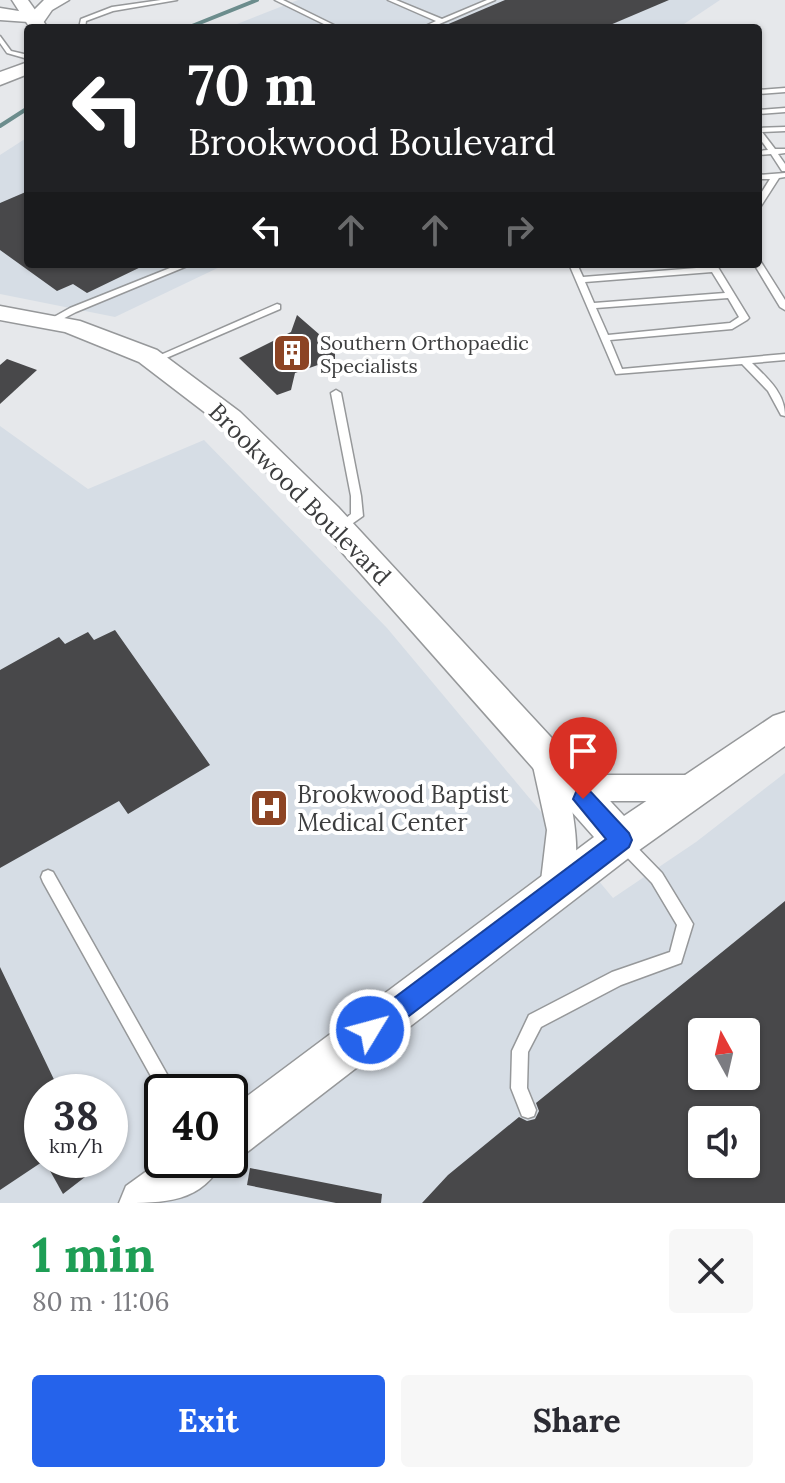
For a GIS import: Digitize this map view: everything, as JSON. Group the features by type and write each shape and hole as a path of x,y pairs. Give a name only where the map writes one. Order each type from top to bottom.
{"main road":[{"path":"30,13 51,0"},
{"path":"0,12 30,13 60,0"}],"street":[{"path":"0,79 24,69"},
{"name":"Brookwood Boulevard","path":"0,313 71,326 154,360 230,418 339,529 621,840"},
{"path":"248,1123 621,840 785,727"},
{"name":"Brookwood Boulevard","path":"546,757 603,788 697,788"},
{"name":"Brookwood Boulevard","path":"546,757 562,830 556,889"},
{"path":"143,1203 176,1178"}],"lane":[{"path":"82,24 83,20 112,9 174,0"},
{"path":"278,0 326,24"},
{"path":"391,0 442,21"},
{"path":"434,24 492,0"},
{"path":"0,38 9,52 24,56"},
{"path":"762,92 785,90"},
{"path":"762,112 785,110"},
{"path":"762,131 785,129"},
{"path":"762,137 782,173"},
{"path":"762,153 785,151"},
{"path":"762,176 782,173"},
{"path":"762,199 782,173"},
{"path":"50,322 178,268"},
{"path":"574,268 619,372 785,357"},
{"path":"579,280 703,268"},
{"path":"604,338 732,326 744,318 714,268"},
{"path":"761,268 785,307"},
{"path":"591,306 730,295"},
{"path":"154,360 277,307"},
{"path":"745,361 772,389 785,413"},
{"path":"336,393 357,516 339,529"},
{"path":"528,1110 519,1088 520,1051 535,1021 618,978 676,958 685,924 657,878 621,840"},
{"path":"48,877 159,1074"}],"shaded area":[{"path":"298,0 720,0 684,24 237,24"},
{"path":"24,140 24,268 218,268 115,317 0,294 0,155"},
{"name":"Brookwood Baptist Medical Center","path":"0,426 88,489 204,440 387,628 613,898 696,842 785,773 785,1203 0,1203"}],"building":[{"path":"505,0 669,0 612,24 448,24"},
{"path":"24,193 24,267 0,250 0,203"},
{"path":"25,268 139,268 87,293 73,284 57,291"},
{"name":"Southern Orthopaedic Specialists","path":"297,315 335,348 335,359 295,373 291,390 277,395 239,358 291,332"},
{"path":"7,359 37,370 0,404 0,365"},
{"path":"115,630 210,765 128,814 119,801 0,868 0,670 59,637 65,644 88,632 94,640"},
{"path":"785,901 785,1203 422,1203 448,1175 519,1117 527,1121 535,1119 539,1111 536,1103"},
{"path":"0,967 51,1074 24,1074 24,1174 0,1190"},
{"path":"250,1168 382,1194 381,1203 336,1203 247,1185"},
{"path":"54,1178 84,1178 63,1194"}],"waterway":[{"path":"197,24 257,0"},
{"path":"0,126 24,111"}],"place":[{"name":"Southern Orthopaedic Specialists","path":"292,353"},
{"name":"Brookwood Baptist Medical Center","path":"269,808"}],"route":[{"path":"370,1030 621,840 583,799"}]}
